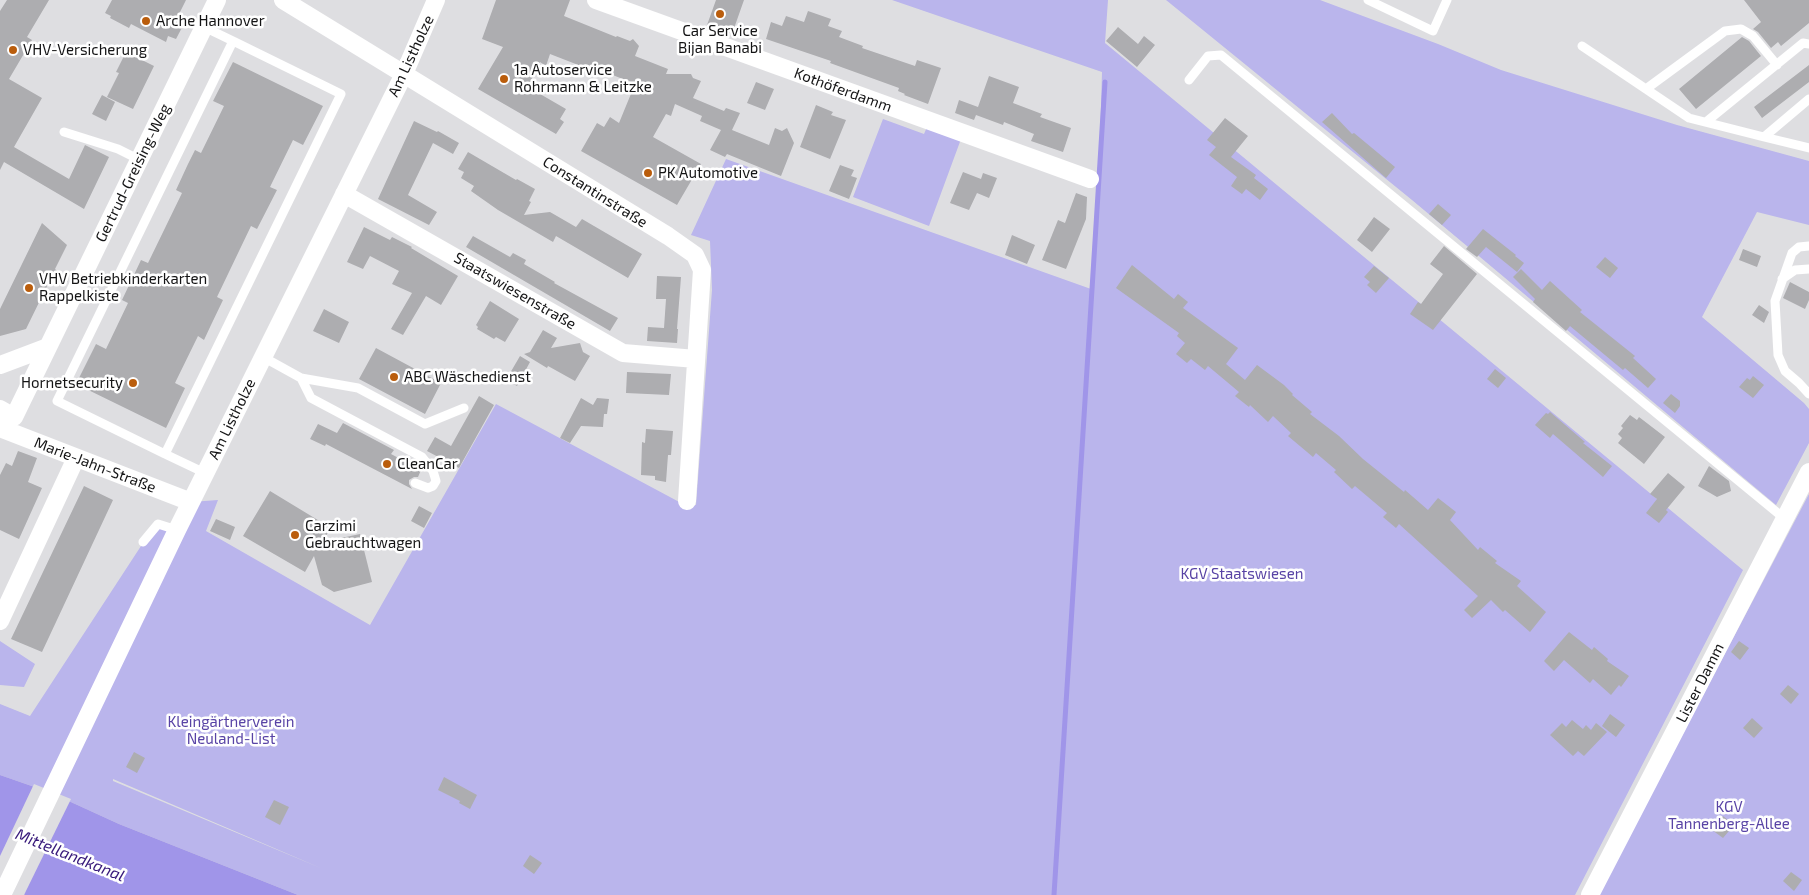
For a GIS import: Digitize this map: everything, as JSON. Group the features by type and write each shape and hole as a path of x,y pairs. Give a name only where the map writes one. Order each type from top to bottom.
{"street":[{"name":"Gertrud-Greising-Weg","path":"0,410 14,417 217,0"},
{"name":"Constantinstraße","path":"283,0 668,236 695,255 702,270 687,501"},
{"name":"Am Listholze","path":"2,895 177,530 404,74 436,0"},
{"name":"Kothöferdamm","path":"596,0 1090,179"},
{"name":"Staatswiesenstraße","path":"344,194 623,353 696,359"},
{"path":"0,364 48,347"},
{"name":"Marie-Jahn-Straße","path":"0,428 191,502"},
{"path":"0,621 76,458"},
{"name":"Lister Damm","path":"1590,895 1809,472"}],"lane":[{"path":"1368,0 1432,31 1447,0"},
{"path":"165,454 341,94 204,27"},
{"path":"1646,89 1725,31 1741,29 1753,36 1777,64"},
{"path":"205,473 57,402 233,41"},
{"path":"1706,122 1803,43 1809,44"},
{"path":"1582,46 1689,118 1809,148"},
{"path":"1189,80 1208,56 1221,55 1785,519"},
{"path":"1764,137 1809,99"},
{"path":"64,132 118,148 140,160"},
{"path":"1809,246 1799,247 1792,253 1775,302 1778,355 1785,371 1809,394"},
{"path":"1782,279 1795,270 1809,269"},
{"path":"262,357 301,378 358,388 425,424 464,408"},
{"path":"301,378 312,398 422,457 434,471 436,481 433,486 428,488 415,483"},
{"path":"143,542 158,524 177,530"}],"green space":[{"name":"KGV Staatswiesen","path":"892,0 1108,0 1105,43 1743,570 1575,895 298,895 119,824 49,792 0,775 0,704 30,716 141,546 158,524 177,530 191,502 218,500 206,531 370,625 496,404 683,504 696,505 712,290 710,241 691,235 726,159 1091,289 1099,177 1102,72","holes":["113,779 323,869 113,781"]},
{"path":"1166,0 1320,0 1438,44 1501,70 1677,125 1809,161 1809,225 1757,212 1702,317 1809,409 1809,443 1776,505 1412,200"},
{"path":"883,119 924,134 927,127 961,139 929,226 853,197"},
{"name":"KGV Tannenberg-Allee","path":"1809,494 1809,895 1598,895"},
{"path":"0,641 35,664 24,687 0,685"}],"water":[{"name":"Mittellandkanal","path":"0,775 49,792 119,824 298,895 25,895 0,885"}],"pier":[{"path":"34,784 71,799 24,895 18,895 0,888 0,856"}],"building":[{"path":"7,0 49,0 27,37 32,40 9,79 42,98 14,147 69,179 85,145 109,157 84,209 4,162 0,170 0,11"},
{"name":"Arche Hannover","path":"112,0 186,0 179,14 187,18 176,39 168,36 166,42 131,24 129,28 110,18 111,16 105,13"},
{"path":"496,0 570,0 564,16 616,37 630,41 633,39 639,46 635,56 668,69 666,74 691,74 693,78 701,81 693,98 724,111 726,108 740,113 732,130 769,145 775,128 782,131 787,128 794,143 781,176 727,154 725,157 710,150 721,130 700,121 702,116 675,104 671,116 666,114 653,137 701,164 677,205 581,151 597,123 604,127 610,117 619,123 635,84 588,65 586,68 550,54 546,66 540,62 528,87 566,109 560,119 564,122 556,134 478,89 503,47 482,39"},
{"path":"716,0 744,0 732,34 707,25"},
{"path":"1744,0 1809,0 1809,23 1781,46 1778,42 1771,48 1758,32 1753,29 1761,22"},
{"path":"808,11 831,19 828,26 842,31 839,37 863,46 862,48 915,66 917,60 941,68 928,104 904,95 898,91 899,88 830,63 831,61 766,39 771,22 782,26 786,16 804,22"},
{"path":"1118,27 1138,44 1144,36 1155,45 1137,67 1106,41"},
{"path":"1742,37 1749,41 1761,56 1696,109 1679,89"},
{"path":"126,52 154,66 133,109 107,97 119,73 116,72"},
{"path":"233,62 323,106 303,145 293,140 270,187 277,190 257,229 251,226 217,297 223,300 204,340 198,336 175,383 185,388 166,428 76,384 96,344 106,349 128,303 122,300 141,260 148,263 182,193 176,190 188,164 195,150 201,153 224,106 213,101"},
{"path":"1809,65 1809,82 1762,118 1754,107"},
{"path":"989,76 1019,87 1013,103 1042,114 1040,117 1071,128 1063,152 1031,141 1034,134 1004,122 1003,125 976,115 974,120 955,113 959,100 978,107"},
{"path":"756,82 774,89 765,110 747,103"},
{"path":"102,95 115,102 106,121 92,114"},
{"path":"816,105 833,112 831,115 846,120 830,159 800,147"},
{"path":"1332,113 1352,134 1354,133 1395,167 1386,178 1322,122"},
{"path":"1225,118 1248,136 1231,157 1256,175 1254,178 1268,189 1260,200 1246,189 1242,194 1231,186 1237,177 1209,155 1216,147 1207,140"},
{"path":"414,121 438,131 459,143 453,154 433,143 408,195 437,212 429,225 378,199"},
{"path":"468,152 535,189 524,215 550,212 576,227 582,219 642,254 628,278 556,236 553,242 498,210 471,191 474,186 461,178 464,172 458,169"},
{"path":"840,165 854,170 851,176 857,178 849,199 829,191"},
{"path":"963,172 981,179 983,173 997,178 989,198 977,193 969,210 950,203"},
{"path":"1076,193 1087,197 1086,219 1066,269 1042,260 1058,220 1065,223"},
{"path":"1438,204 1451,215 1442,225 1429,214"},
{"path":"1374,217 1390,229 1372,252 1357,240"},
{"path":"42,223 67,245 55,269 68,282 50,280 26,329 0,336 0,309"},
{"path":"364,227 390,240 392,237 412,247 458,276 441,305 426,296 403,335 391,329 412,293 392,284 399,271 370,256 363,269 347,262"},
{"path":"1483,229 1524,263 1517,272 1486,247 1477,257 1466,249"},
{"path":"1012,235 1035,245 1027,264 1005,255"},
{"path":"473,236 510,257 513,253 526,260 524,264 554,283 618,318 610,331 466,247"},
{"path":"1444,246 1477,274 1433,330 1410,314 1418,302 1421,304 1443,274 1430,264"},
{"path":"1743,249 1761,256 1757,267 1739,260"},
{"path":"1605,257 1618,268 1610,278 1596,267"},
{"path":"1132,265 1174,299 1178,294 1188,302 1183,308 1238,348 1226,364 1245,380 1257,365 1284,385 1292,395 1312,412 1310,414 1339,436 1363,459 1404,492 1405,490 1428,510 1438,498 1456,512 1450,520 1478,550 1480,547 1497,561 1495,563 1521,581 1517,586 1546,612 1530,632 1505,610 1503,612 1491,600 1472,618 1464,610 1478,596 1399,524 1396,528 1383,517 1387,513 1355,486 1352,489 1334,472 1336,470 1316,453 1313,457 1288,436 1291,433 1273,416 1268,422 1250,405 1249,407 1235,396 1239,392 1208,366 1205,370 1191,359 1187,363 1176,354 1185,343 1177,336 1179,333 1116,288"},
{"path":"1374,266 1389,278 1376,293 1367,285 1370,282 1364,277"},
{"path":"1521,269 1542,290 1550,281 1582,310 1580,312 1635,356 1633,358 1656,379 1648,388 1570,326 1566,331 1533,302 1535,299 1513,277"},
{"path":"657,276 681,277 677,343 647,341 648,327 664,328 666,299 656,299"},
{"path":"1790,282 1809,292 1809,300 1805,309 1783,298"},
{"path":"490,301 519,319 505,342 496,337 494,339 477,329 476,325"},
{"path":"1759,305 1769,312 1764,323 1752,315"},
{"path":"324,309 349,322 339,343 313,331"},
{"path":"543,330 557,338 551,348 580,343 583,352 590,356 575,381 548,366 547,368 524,354 530,352"},
{"path":"376,348 441,383 425,414 359,379"},
{"path":"520,356 530,362 517,386 506,380"},
{"path":"1495,369 1506,378 1498,388 1487,379"},
{"path":"627,372 671,374 669,395 626,393"},
{"path":"1753,376 1764,385 1753,398 1739,387 1747,378 1750,380"},
{"path":"1671,394 1680,401 1680,406 1675,413 1663,403"},
{"path":"479,396 494,405 459,468 427,451 435,437 451,446"},
{"path":"581,398 593,405 597,398 609,399 607,414 604,414 603,427 581,426 570,443 560,438"},
{"path":"1550,412 1585,442 1583,443 1612,466 1603,477 1553,434 1550,438 1535,425 1546,413"},
{"path":"1630,415 1637,420 1639,417 1665,437 1644,464 1618,443 1622,438 1618,434 1623,428 1621,426"},
{"name":"CleanCar","path":"343,423 394,450 391,454 421,470 418,477 409,480 412,489 326,444 325,446 310,439 318,424 337,433"},
{"path":"646,429 673,431 671,455 668,455 666,482 655,480 655,476 641,475 642,442 645,443"},
{"path":"18,451 37,458 28,482 42,488 19,539 0,530 0,475 6,463 12,466"},
{"path":"1709,466 1729,481 1731,491 1717,497 1698,486"},
{"path":"1668,473 1685,487 1666,510 1668,512 1659,523 1646,513 1657,499 1650,494"},
{"path":"84,486 113,500 42,652 11,639"},
{"path":"270,491 331,528 322,542 360,534 372,582 334,592 322,585 314,556 305,572 243,536"},
{"path":"419,506 432,513 424,528 411,521"},
{"path":"216,519 235,527 230,540 210,531"},
{"path":"1569,632 1592,650 1594,647 1608,659 1607,661 1629,676 1621,687 1619,685 1611,695 1593,679 1590,683 1564,660 1554,671 1544,661"},
{"path":"1739,641 1749,648 1740,660 1731,652"},
{"path":"1788,685 1799,694 1791,704 1780,694"},
{"path":"1610,714 1625,725 1616,737 1602,726"},
{"path":"1752,718 1763,728 1754,738 1743,728"},
{"path":"1572,720 1583,729 1586,725 1591,730 1596,723 1607,732 1584,756 1578,751 1573,756 1550,735 1562,723 1566,727"},
{"path":"134,752 145,758 137,773 126,767"},
{"path":"444,777 477,795 470,809 459,803 460,801 438,790"},
{"path":"274,800 289,807 280,825 265,817"},
{"path":"1723,816 1734,825 1723,838 1712,830"},
{"path":"530,855 542,863 534,874 523,866"},
{"path":"1791,872 1802,880 1794,891 1783,881"}],"waterway":[{"path":"1054,895 1105,82"}],"place":[{"name":"Car Service Bijan Banabi","path":"720,14"},
{"name":"Arche Hannover","path":"146,21"},
{"name":"VHV-Versicherung","path":"13,50"},
{"name":"1a Autoservice Rohrmann & Leitzke","path":"504,79"},
{"name":"PK Automotive","path":"648,173"},
{"name":"VHV Betriebkinderkarten Rappelkiste","path":"29,288"},
{"name":"ABC Wäschedienst","path":"394,377"},
{"name":"Hornetsecurity","path":"133,383"},
{"name":"CleanCar","path":"387,464"},
{"name":"Carzimi Gebrauchtwagen","path":"295,535"}],"park label":[{"name":"Kleingärtnerverein Neuland-List","path":"231,730"}]}
